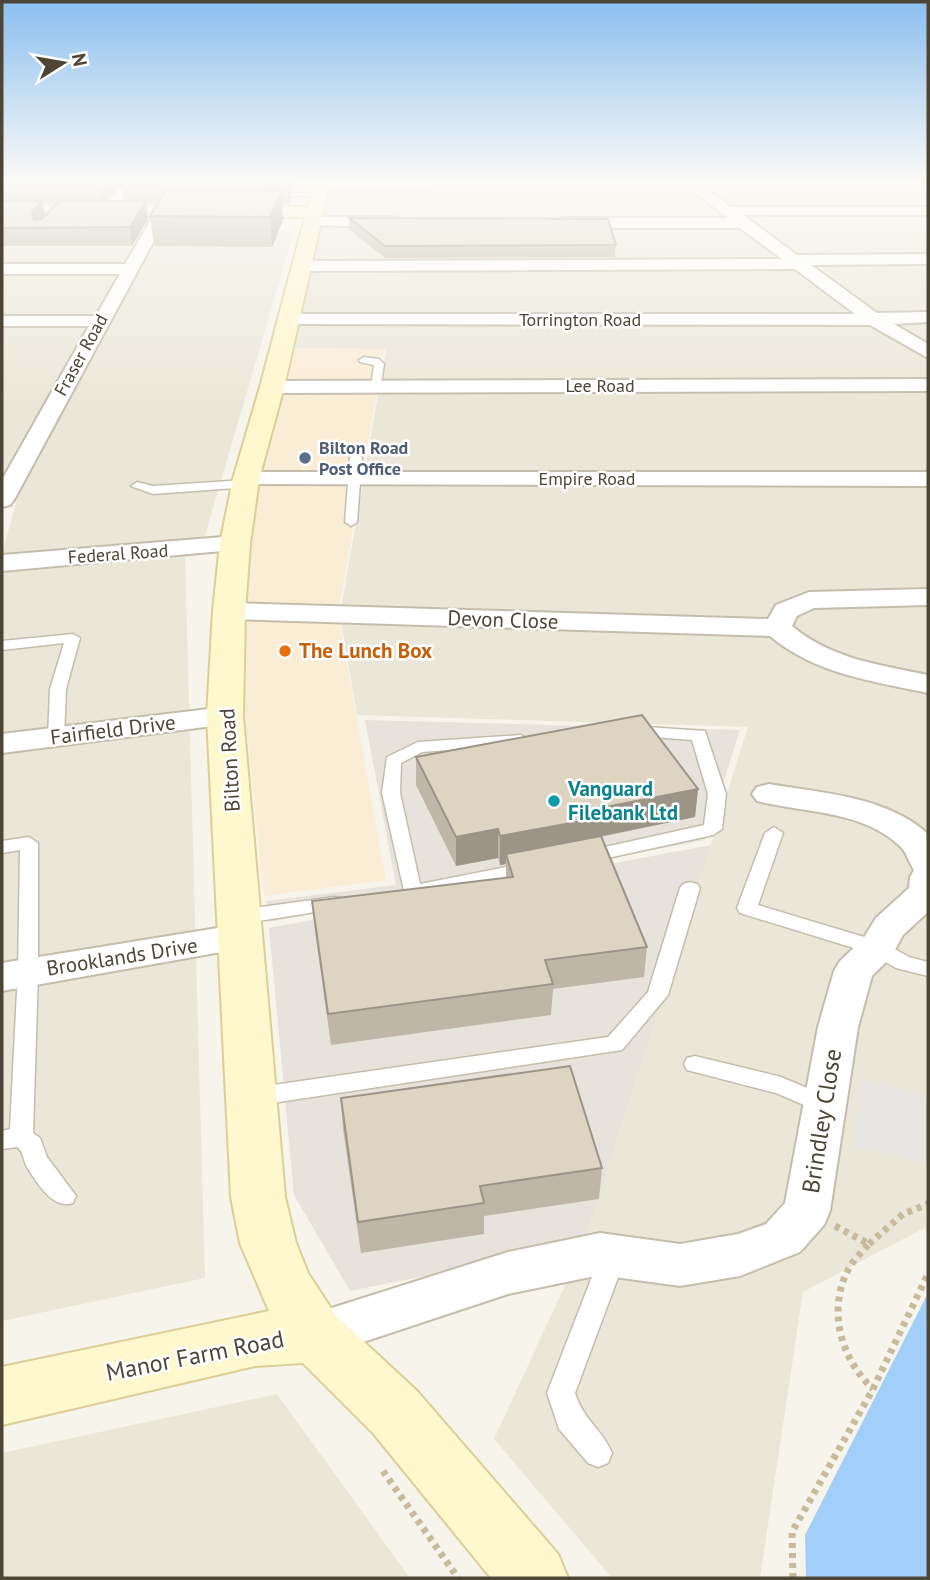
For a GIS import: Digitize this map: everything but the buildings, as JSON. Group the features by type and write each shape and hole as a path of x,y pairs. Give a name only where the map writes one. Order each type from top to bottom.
{"street":[{"name":"Fraser Road","path":"2,500 137,256"},
{"name":"Bilton Road","path":"304,256 246,482 235,544 229,611 225,716 258,1197 268,1243 285,1287 315,1335"},
{"path":"791,256 872,318 928,352"},
{"path":"301,266 928,259"},
{"path":"2,269 129,269"},
{"name":"Torrington Road","path":"288,319 928,317"},
{"path":"2,321 100,321"},
{"name":"Lee Road","path":"272,387 928,385"},
{"name":"Empire Road","path":"246,482 356,468 928,479"},
{"name":"Federal Road","path":"2,563 235,544"},
{"path":"928,597 809,600 786,611 777,628 794,645 821,659 928,684"},
{"name":"Devon Close","path":"229,611 777,628"},
{"name":"Fairfield Drive","path":"2,744 225,716"},
{"name":"Brindley Close","path":"315,1335 508,1273 600,1254 680,1265 740,1255 783,1238 807,1211 838,1027 854,971 877,948 889,928 927,892 927,857 915,842 886,821 849,809 792,818 769,794"},
{"name":"Brooklands Drive","path":"15,975 241,927"},
{"name":"Manor Farm Road","path":"2,1396 255,1339 315,1335 395,1412 534,1578"}],"lane":[{"path":"364,360 379,364 376,387"},
{"path":"351,522 356,468"},
{"path":"137,486 153,490 246,482"},
{"path":"2,645 73,638 58,689 56,737"},
{"path":"569,861 713,830 717,794 699,735 615,732"},
{"path":"543,866 403,893 391,793 393,761 418,747 545,738"},
{"path":"792,818 747,908 877,948 903,963 928,968"},
{"path":"2,847 29,843 15,975 11,1139 32,1145 36,1161 64,1196"},
{"path":"252,1097 614,1044 659,995 690,888"},
{"path":"241,927 358,900"},
{"path":"695,1064 781,1086 825,1105"},
{"path":"598,1453 569,1419 561,1393 613,1256"}],"path":[{"path":"873,1389 845,1359 837,1319 846,1272 869,1244 903,1214 928,1204"},
{"path":"807,1211 869,1244"},
{"path":"793,1578 792,1532 873,1389 928,1274"}],"shaded area":[{"path":"2,256 287,256 204,539 2,553 17,500 2,500"},
{"path":"309,256 928,256 928,1226 803,1292 760,1578 612,1578 494,1439 584,1244 748,727 357,715 340,615 386,349 282,348"},
{"path":"284,349 384,349 338,615 386,880 264,896 245,712 247,561 254,475"},
{"path":"185,557 205,1278 2,1321 2,573"},
{"path":"365,720 740,730 705,840 268,922 267,901 396,885"},
{"path":"711,845 584,1244 350,1291 294,1195 269,928"},
{"path":"863,1079 928,1097 928,1164 854,1147"},
{"path":"277,1394 410,1578 2,1578 2,1453"}],"water":[{"path":"928,1293 928,1578 806,1578 805,1535"}],"place":[{"name":"Bilton Road Post Office","path":"305,458"},
{"name":"The Lunch Box","path":"285,651"},
{"name":"Vanguard Filebank Ltd","path":"554,801"}]}
